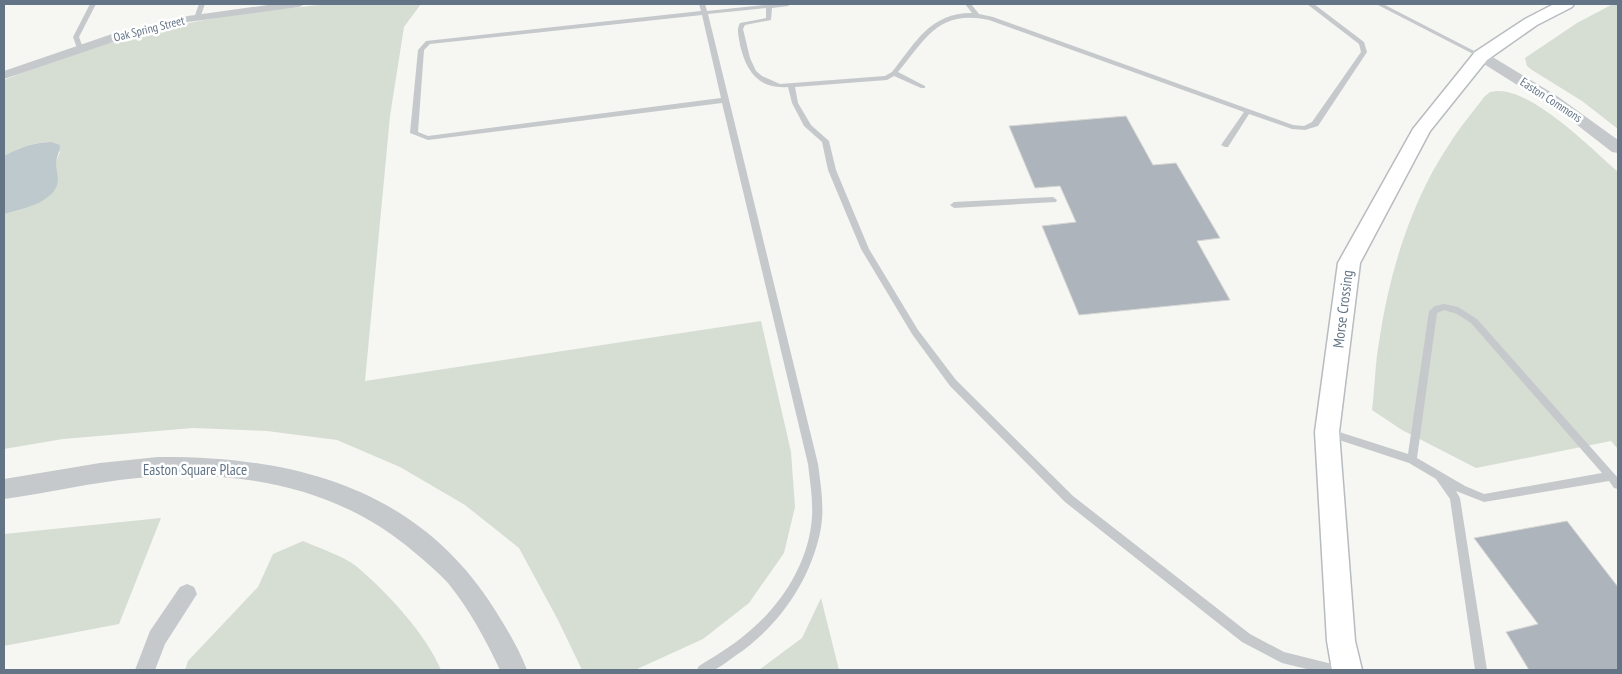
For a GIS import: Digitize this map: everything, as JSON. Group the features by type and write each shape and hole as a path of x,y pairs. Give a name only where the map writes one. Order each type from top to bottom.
{"main road":[{"name":"Morse Crossing","path":"1347,670 1341,641 1327,432 1349,263 1422,129 1481,56 1531,22 1566,4"}],"street":[{"name":"Oak Spring Street","path":"4,75 115,37 197,18 299,4"},
{"name":"Easton Commons","path":"1481,56 1544,93 1578,116 1618,148"},
{"name":"Easton Square Place","path":"4,489 156,467 209,467 252,470 302,480 343,494 386,516 420,541 456,576 495,630 514,670"},
{"path":"145,670 157,638 187,594"}],"lane":[{"path":"80,48 76,37 93,4"},
{"path":"197,18 202,4"},
{"path":"702,4 813,464 817,498 815,532 801,572 782,605 756,634 703,670"},
{"path":"726,100 428,138 414,134 421,50 428,42 788,4"},
{"path":"769,6 769,18 742,24 740,29 751,71 766,82 780,86 887,78 894,73 937,23 948,18 977,15 991,18 1292,127 1305,128 1315,124 1364,52 1362,43 1310,4"},
{"path":"1379,4 1481,56"},
{"path":"971,5 977,15"},
{"path":"894,73 924,87"},
{"path":"791,85 796,103 808,126 825,141 832,170 865,249 915,332 953,383 1069,499 1246,638 1282,657 1332,670"},
{"path":"1225,145 1248,111"},
{"path":"954,205 1053,200"},
{"path":"1412,460 1433,310 1450,308 1461,312 1474,321 1618,485"},
{"path":"1327,432 1412,460 1461,489 1484,498 1611,476"},
{"path":"1440,476 1455,498 1481,670"}],"shaded area":[{"path":"332,4 421,4 404,27 390,116 365,381 761,321 791,452 795,507 784,553 749,603 703,639 635,670 582,670 558,620 519,548 465,505 400,467 337,440 267,431 193,428 63,439 4,449 4,214 38,203 55,189 56,161 60,152 50,142 26,146 4,156 4,80 88,49 175,26 246,13"},
{"path":"1613,4 1618,4 1618,129 1582,101 1532,70 1527,66 1525,58 1577,23"},
{"path":"1490,92 1511,93 1527,99 1544,109 1577,135 1618,172 1618,449 1611,441 1476,468 1402,430 1372,410 1383,316 1396,264 1413,213 1436,165 1454,137 1484,97"},
{"path":"51,142 60,145 56,161 58,180 56,188 37,204 4,214 4,156 26,146"},
{"path":"161,518 119,624 4,646 4,534"},
{"path":"303,541 344,559 368,576 392,600 426,642 441,670 185,670 188,661 258,587 273,554"},
{"path":"821,598 839,670 759,670 802,638"}],"building":[{"path":"1126,116 1153,165 1176,163 1220,238 1197,241 1230,300 1079,315 1042,226 1076,222 1060,186 1035,188 1009,126"},
{"path":"1567,521 1618,587 1618,670 1529,670 1506,632 1538,624 1474,538"}]}
